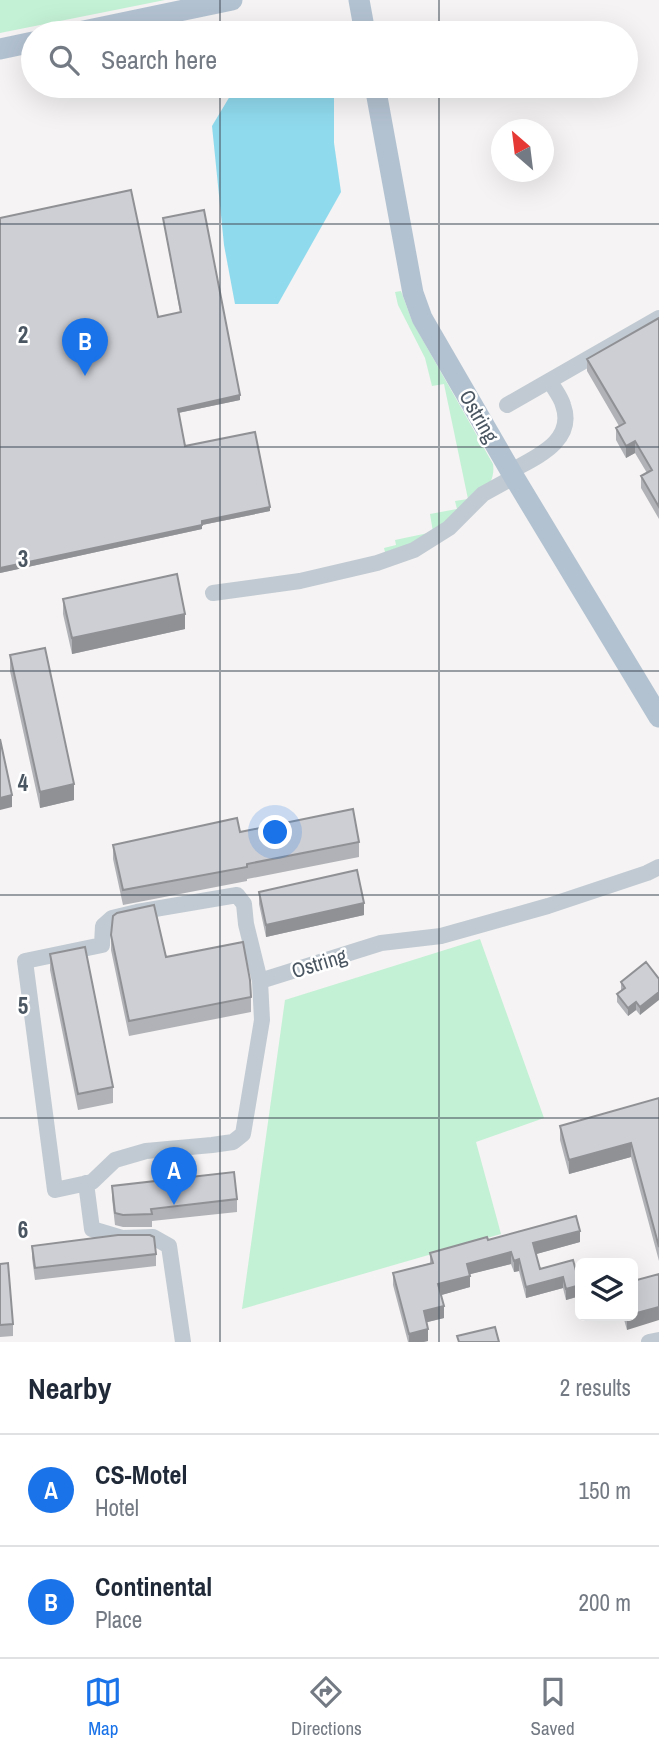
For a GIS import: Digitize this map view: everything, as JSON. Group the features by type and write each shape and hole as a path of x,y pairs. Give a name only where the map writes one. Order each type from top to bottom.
{"main road":[{"path":"131,21 232,0"},
{"path":"359,0 363,21"},
{"path":"0,49 21,45"},
{"name":"Ostring","path":"377,98 413,293 422,318 659,717"}],"street":[{"path":"507,405 659,318"},
{"path":"213,593 325,576 377,563 414,550 426,552 449,539 475,513 478,498 482,494 545,452 561,438 566,421 563,405 550,381"},
{"name":"Ostring","path":"261,981 381,943 442,936 548,906 659,867"},
{"path":"237,895 244,904 246,924 261,981 262,1020 243,1134 233,1142 146,1151 115,1160 92,1182 86,1183 55,1190 25,961 102,945 103,926 112,918 237,895"},
{"path":"86,1183 92,1229 122,1238 153,1237 169,1246 183,1342"},
{"path":"649,1342 659,1339"}],"green space":[{"path":"0,0 165,0 60,21 21,21 21,29 0,33"},
{"path":"401,291 412,321 493,464 493,476 490,483 443,528 386,556 384,548 396,545 395,540 433,532 430,514 457,509 455,501 468,499 444,384 432,386 425,358 398,305 395,292"},
{"path":"480,939 544,1118 476,1142 501,1234 242,1309 285,1000"}],"water":[{"path":"229,98 334,98 334,143 341,192 278,304 235,304 224,245 212,126"}],"building":[{"path":"131,190 158,317 181,312 163,218 204,210 240,395 178,409 185,446 255,432 270,507 202,521 202,525 0,568 0,218"},
{"path":"659,318 659,507 641,476 652,470 635,441 626,446 616,428 625,423 587,359"},
{"path":"177,574 185,614 72,638 63,599"},
{"path":"45,648 74,784 40,792 10,655"},
{"path":"0,739 12,795 0,798"},
{"path":"353,809 359,842 247,864 247,867 123,890 113,845 237,818 240,832"},
{"path":"357,870 364,903 266,925 259,892"},
{"path":"154,905 166,957 243,942 251,997 129,1021 111,935 113,916"},
{"path":"85,947 113,1087 78,1094 50,954"},
{"path":"646,962 659,979 659,992 640,1007 636,1002 628,1008 617,994 625,988 621,982"},
{"path":"659,1098 659,1247 631,1143 569,1160 560,1126"},
{"path":"234,1172 237,1199 151,1209 152,1214 115,1213 112,1186"},
{"path":"576,1216 580,1231 533,1243 540,1269 573,1260 575,1286 566,1289 563,1277 526,1287 519,1259 514,1261 511,1252 467,1264 470,1276 438,1284 444,1306 424,1311 428,1329 409,1334 393,1273 433,1263 430,1253 487,1237 488,1240"},
{"path":"118,1235 154,1237 156,1254 35,1268 32,1246"},
{"path":"8,1263 13,1324 0,1325 0,1264"},
{"path":"659,1274 659,1307 638,1313 638,1280"},
{"path":"495,1327 499,1342 459,1342 457,1336"}],"place":[{"name":"Continental","path":"85,376"},
{"name":"CS-Motel","path":"174,1205"}]}
